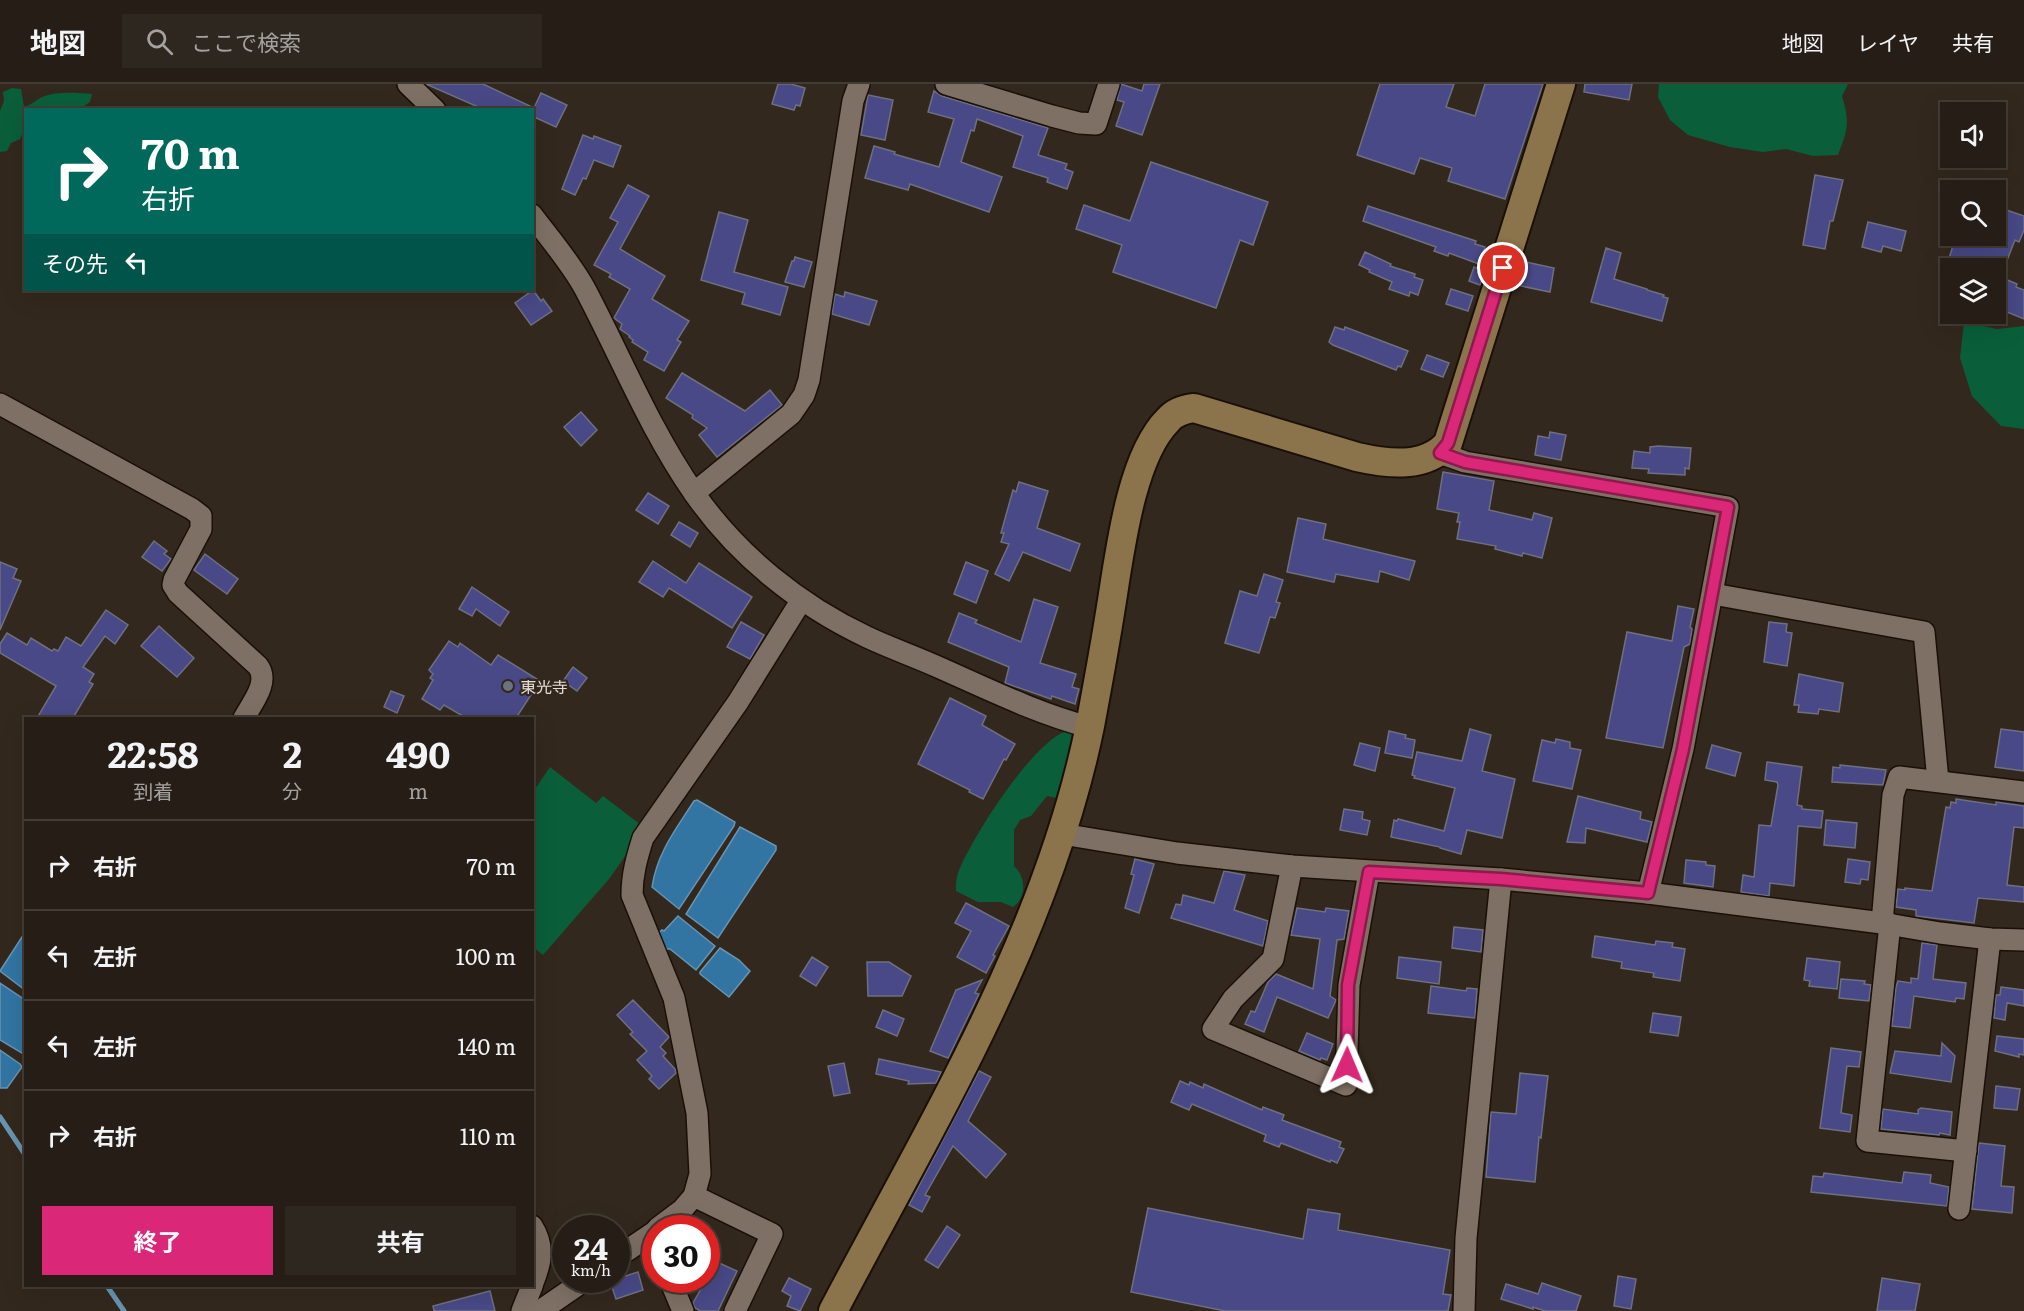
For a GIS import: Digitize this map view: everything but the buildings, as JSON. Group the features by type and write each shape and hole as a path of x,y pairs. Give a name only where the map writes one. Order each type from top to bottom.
{"street":[{"path":"408,84 433,108"},
{"path":"694,493 791,414 804,395 810,370 853,101 860,84"},
{"path":"946,84 1079,123 1096,124 1109,84"},
{"path":"833,1311 1001,990 1062,834 1089,727 1128,513 1143,463 1154,437 1168,419 1178,412 1194,408 1357,457 1383,462 1418,461 1440,453 1448,443 1561,84"},
{"path":"534,218 584,287 624,370 666,447 694,493 726,534 801,601 867,637 1033,710 1089,727"},
{"path":"0,404 201,516 201,529 173,585 178,593 263,672 263,683 245,717"},
{"path":"1440,453 1465,462 1728,507 1683,749 1648,893"},
{"path":"1713,594 1924,632 1938,781"},
{"path":"676,1215 694,1196 700,1174 697,1113 674,998 632,895 632,878 643,838 738,702 801,601"},
{"path":"1966,1151 1867,1140 1886,923 1893,795 1899,777 2024,792"},
{"path":"1062,834 1177,853 1292,866 1501,879 1648,893 1886,923 1941,933 1990,939 2024,940"},
{"path":"1292,866 1273,959 1233,999 1213,1029 1346,1085 1348,985 1369,872"},
{"path":"1464,1311 1466,1238 1501,879"},
{"path":"1959,1209 1990,939"},
{"path":"694,1196 772,1234 735,1311"},
{"path":"534,1229 540,1237 541,1264 534,1280"},
{"path":"522,1311 531,1287"},
{"path":"540,1311 566,1293"},
{"path":"675,1293 683,1311"}],"green space":[{"path":"1659,84 1848,84 1842,96 1847,120 1844,139 1838,155 1813,156 1786,149 1763,152 1730,147 1688,135 1670,120 1658,97"},
{"path":"12,88 21,89 24,107 42,97 54,94 92,94 90,102 81,108 24,108 24,129 20,139 11,143 7,151 0,152 0,111 4,101 3,92"},
{"path":"1964,324 1997,329 2024,326 2024,429 2001,426 1972,396 1960,358"},
{"path":"1070,730 1075,736 1070,749 1065,780 1057,798 1047,796 1031,816 1020,820 1014,830 1014,866 1023,881 1023,893 1018,903 1013,907 1001,902 978,902 956,891 957,875 965,857 1006,791 1040,751 1056,737"},
{"path":"550,767 596,803 603,796 645,828 609,879 543,955 534,948 534,791"}],"water":[{"path":"697,800 735,822 679,909 652,887 658,863 668,842 694,801"},
{"path":"740,827 776,846 776,850 718,938 686,914"},
{"path":"678,916 715,946 696,970 667,949 656,935 664,931"},
{"path":"22,937 24,938 24,989 0,971"},
{"path":"720,948 739,960 750,971 729,997 700,974"},
{"path":"0,983 24,999 24,1054 0,1040"},
{"path":"0,1050 22,1067 7,1088 0,1088"}],"waterway":[{"path":"0,1117 24,1153"},
{"path":"108,1287 124,1311"}],"place":[{"name":"東光寺","path":"508,686"}],"route":[{"path":"1347,1065 1348,985 1369,872 1501,879 1648,893 1683,749 1699,670 1728,507 1465,462 1440,453 1448,443 1503,268"}]}
